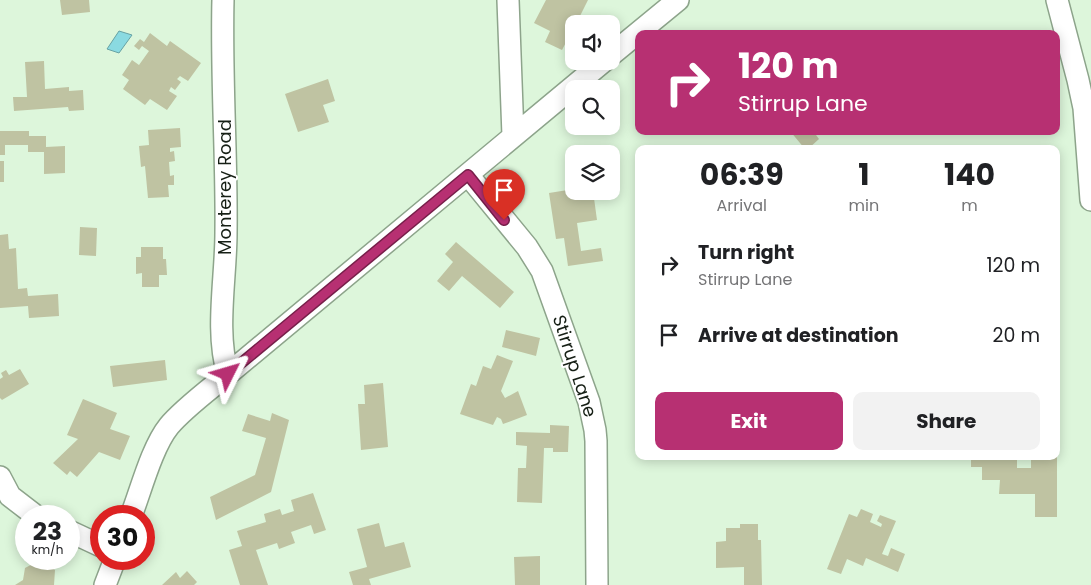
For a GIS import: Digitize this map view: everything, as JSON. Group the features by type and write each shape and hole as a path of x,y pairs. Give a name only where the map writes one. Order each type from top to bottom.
{"street":[{"name":"Monterey Road","path":"223,0 226,234 222,339 223,358 228,374"},
{"path":"508,0 513,136"},
{"path":"641,30 678,0"},
{"path":"1057,0 1078,80 1088,107 1091,200"},
{"path":"620,48 635,35"},
{"path":"135,505 154,456 168,427 228,374 593,70"},
{"name":"Stirrup Lane","path":"468,175 527,247 542,270 589,402 596,430 597,585"},
{"path":"0,477 10,496 22,505"},
{"path":"105,585 111,570"}],"water":[{"path":"119,31 132,35 119,53 107,49"}],"building":[{"path":"60,0 89,0 90,12 62,15"},
{"path":"546,0 588,0 580,15 565,15 565,44 562,50 545,42 550,31 534,23"},
{"path":"150,33 167,46 170,41 201,63 188,81 180,76 177,79 181,82 175,90 171,87 169,91 177,96 167,110 150,99 145,105 123,89 129,80 122,75 132,60 139,65 149,51 142,46 139,50 134,46 140,39 144,42"},
{"path":"44,61 45,89 69,87 69,91 83,90 84,110 69,111 68,107 14,111 13,97 27,97 25,62"},
{"path":"328,79 335,101 323,105 329,122 298,132 285,94"},
{"path":"180,128 181,147 170,148 170,152 174,151 175,161 169,162 170,176 174,175 174,185 168,185 169,197 148,198 145,166 141,167 139,146 149,145 148,130"},
{"path":"0,131 29,131 29,136 46,136 46,147 65,146 65,173 44,174 44,152 28,152 28,145 5,145 5,155 0,155"},
{"path":"793,135 816,135 819,139 812,145 802,145"},
{"path":"0,161 4,161 4,182 0,182"},
{"path":"565,190 565,200 594,200 597,220 577,223 581,251 601,248 603,261 568,266 564,238 556,239 549,193"},
{"path":"80,227 97,228 96,256 79,255"},
{"path":"8,234 9,249 16,248 18,289 27,288 28,296 58,294 59,316 29,318 28,306 0,308 0,235"},
{"path":"456,242 514,292 500,308 462,276 449,291 437,281 453,262 445,254"},
{"path":"141,247 163,247 163,259 166,259 167,275 159,275 159,287 142,287 142,273 136,274 136,257 141,257"},
{"path":"506,330 540,338 536,356 502,347"},
{"path":"497,355 513,361 501,391 505,398 518,391 527,415 503,424 501,419 497,417 493,425 460,414 471,384 476,386 483,366 491,369"},
{"path":"165,360 167,380 113,387 110,366"},
{"path":"20,369 29,384 2,400 0,398 0,379 3,377 1,373 6,370 9,375"},
{"path":"383,383 388,447 361,450 358,404 365,404 364,385"},
{"path":"83,399 117,413 110,429 130,436 120,460 99,452 77,477 70,471 67,475 53,463 78,439 67,435"},
{"path":"272,413 289,420 271,492 216,520 210,497 255,475 266,438 242,431 248,414 270,421"},
{"path":"550,425 569,426 568,452 553,452 553,448 544,448 542,503 517,502 518,468 526,468 527,446 516,445 516,432 550,433"},
{"path":"971,460 1017,460 1017,468 1031,468 1031,460 1057,460 1057,517 1035,517 1035,494 999,494 1000,480 982,480 982,467 971,467"},
{"path":"313,493 326,530 314,534 311,525 291,532 295,543 279,549 277,543 256,550 268,585 240,585 229,550 242,546 237,531 266,522 264,514 280,509 282,515 294,511 291,500"},
{"path":"861,509 873,514 870,522 881,527 882,524 877,521 880,515 896,521 882,554 888,556 891,548 905,554 898,572 866,558 863,566 847,559 841,574 827,569 849,514 857,517"},
{"path":"379,523 385,547 404,542 411,567 369,579 371,585 353,585 349,572 367,567 357,529"},
{"path":"740,524 758,524 758,540 761,540 762,585 744,585 744,567 716,568 716,542 726,541 726,528 740,528"},
{"path":"540,556 540,585 515,585 514,557"},
{"path":"25,570 55,570 54,585 15,585 23,580"},
{"path":"187,571 197,582 194,585 162,585 176,572 180,578"}],"route":[{"path":"228,374 468,175 504,220"}]}
